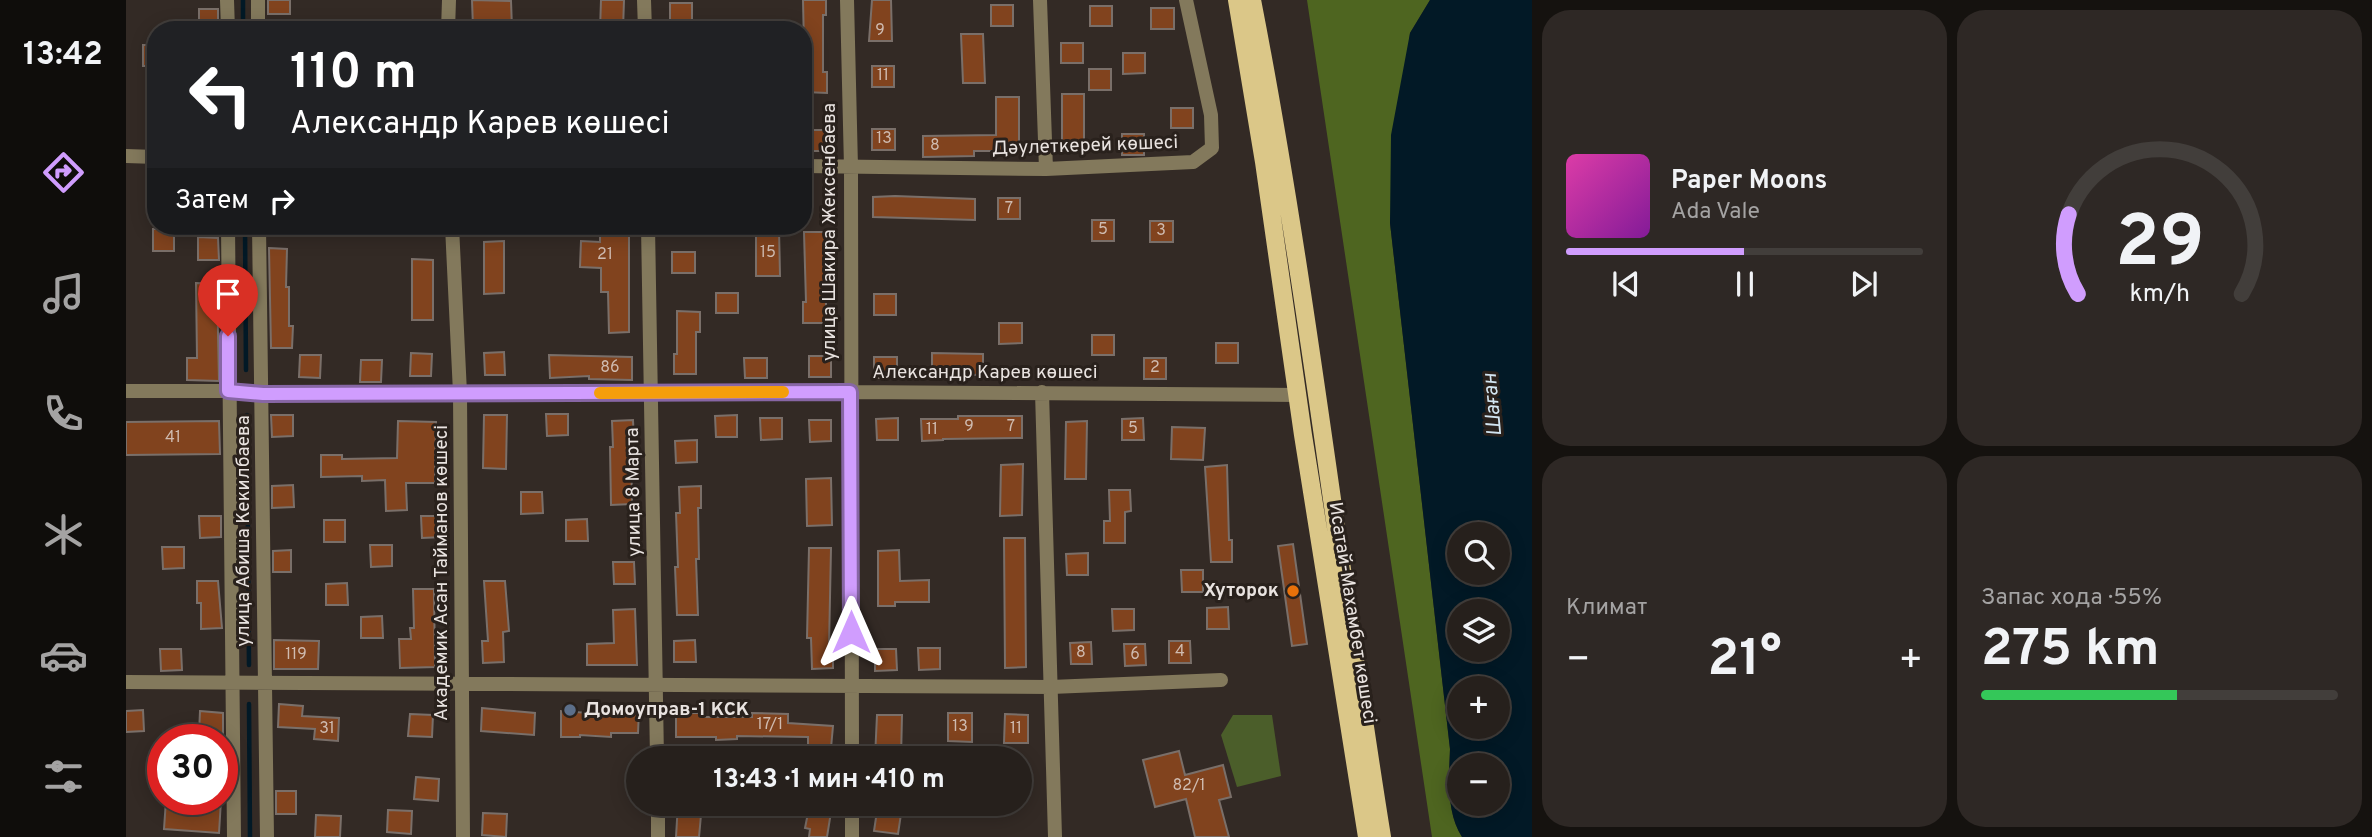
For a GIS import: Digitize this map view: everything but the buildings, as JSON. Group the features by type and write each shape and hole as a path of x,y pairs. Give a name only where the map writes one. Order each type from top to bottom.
{"main road":[{"path":"1237,0 1307,394 1381,837"},
{"path":"1252,0 1280,161 1307,394"},
{"name":"Исатай-Махамбет көшесі","path":"1307,394 1303,435 1367,837"}],"street":[{"path":"228,0 228,21"},
{"path":"258,0 258,21"},
{"path":"449,0 449,21"},
{"path":"644,0 645,21"},
{"name":"улица Шакира Жексенбаева","path":"847,0 852,746"},
{"path":"1041,0 1046,169"},
{"name":"Дәулеткерей көшесі","path":"812,166 1046,169 1193,162 1212,148 1211,115 1186,0"},
{"path":"126,156 147,157"},
{"name":"улица Абиша Кекилбаева","path":"228,235 234,837"},
{"name":"улица Абиша Кекилбаева","path":"259,235 267,837"},
{"name":"Академик Асан Тайманов көшесі","path":"452,235 460,393 463,837"},
{"name":"улица 8 Марта","path":"649,235 657,746"},
{"name":"Александр Карев көшесі","path":"126,391 228,391 263,394 1307,394"},
{"path":"1042,392 1055,837"},
{"path":"126,682 1051,687 1221,680"},
{"path":"657,816 658,837"},
{"path":"852,816 852,837"}],"green space":[{"path":"1307,0 1430,0 1410,33 1390,223 1450,749 1450,753 1447,753 1447,816 1453,816 1462,837 1432,837"},
{"path":"1233,715 1272,715 1281,776 1237,787 1221,735"}],"water":[{"name":"Шаған","path":"1430,0 1532,0 1532,837 1462,837 1453,817 1510,816 1510,753 1450,753 1449,739 1510,739 1510,676 1447,676 1447,723 1390,223 1391,135 1410,33"}],"waterway":[{"path":"243,0 243,21"},
{"path":"245,235 246,370"},
{"path":"247,415 249,665"},
{"path":"249,704 250,837"}],"slow traffic":[{"path":"600,393 783,392"}],"place":[{"name":"Хуторок","path":"1293,591"},
{"name":"Домоуправ-1 КСК","path":"570,710"}],"route":[{"path":"228,336 228,391 263,394 850,392 851,632"}]}
